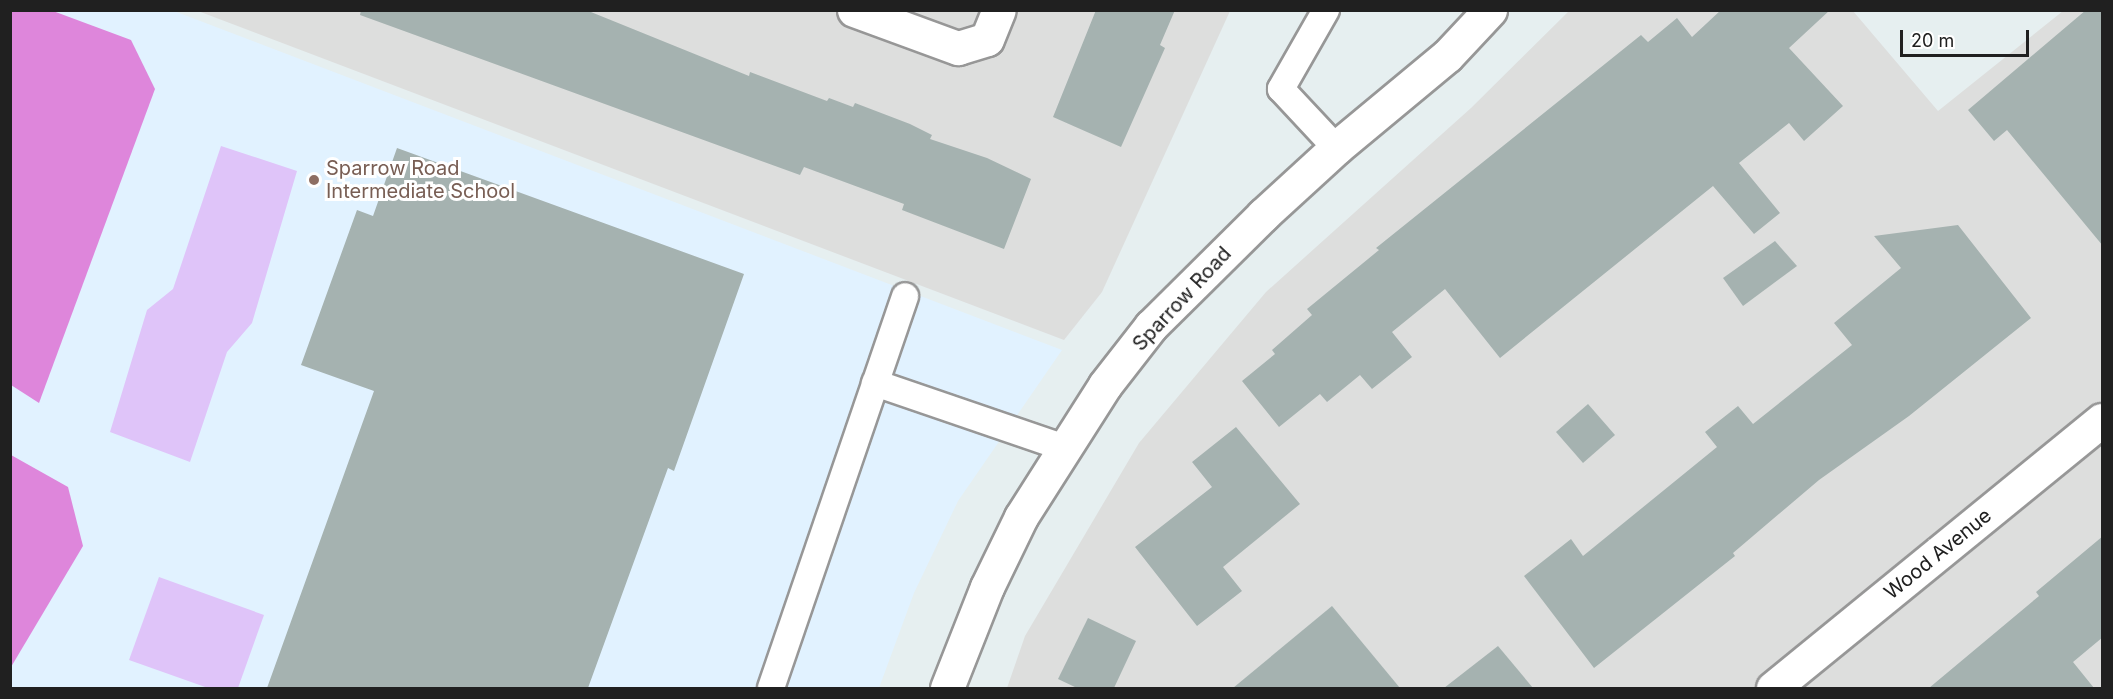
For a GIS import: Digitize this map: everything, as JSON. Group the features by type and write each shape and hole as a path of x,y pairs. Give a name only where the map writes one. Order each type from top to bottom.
{"street":[{"path":"854,10 958,48 987,39 999,10"},
{"name":"Sparrow Road","path":"947,688 987,587 1021,517 1106,385 1151,326 1335,148 1447,56 1490,10"},
{"name":"Wood Avenue","path":"1773,688 2103,420"}],"lane":[{"path":"1326,10 1281,89 1335,148"},
{"path":"771,688 905,296"},
{"path":"875,383 1065,448"}],"shaded area":[{"name":"Sparrow Road Intermediate School","path":"10,11 174,11 1062,350 958,501 914,593 879,688 11,688"},
{"path":"10,11 53,11 131,40 155,89 39,403 11,385"},
{"path":"198,11 1230,11 1102,292 1064,340"},
{"path":"1569,11 1853,11 1938,111 2063,11 2102,11 2102,688 1007,688 1025,636 1139,443 1266,292 1471,108"},
{"path":"221,146 297,171 252,323 227,352 190,462 110,432 147,310 173,289"},
{"path":"11,455 68,487 83,546 11,667"},
{"path":"159,577 264,615 238,688 208,688 129,660"}],"building":[{"path":"361,10 586,10 749,76 750,72 827,101 829,98 853,107 855,103 910,124 932,135 930,139 987,158 1031,179 1004,249 902,210 904,204 804,167 800,175 360,15"},
{"path":"1096,10 1175,10 1160,45 1165,48 1121,147 1053,117"},
{"path":"1721,10 1830,10 1789,48 1843,106 1804,141 1789,123 1739,163 1780,213 1754,234 1713,186 1500,358 1445,289 1392,332 1412,357 1372,389 1360,375 1327,402 1320,394 1279,427 1242,381 1275,354 1272,350 1312,315 1307,309 1379,250 1376,248 1641,35 1648,42 1677,18 1692,37"},
{"path":"2086,10 2103,10 2103,246 2007,130 1994,141 1968,110"},
{"name":"Sparrow Road Intermediate School","path":"397,148 744,274 674,471 668,468 588,688 267,688 374,391 301,365 357,210 373,216"},
{"path":"1958,225 2031,318 1909,416 1819,480 1733,553 1735,556 1594,668 1524,576 1571,539 1583,556 1717,447 1705,432 1738,406 1753,424 1852,345 1834,323 1901,268 1874,236"},
{"path":"1775,241 1797,266 1743,306 1723,278"},
{"path":"1588,404 1615,435 1583,463 1556,432"},
{"path":"1236,427 1300,504 1223,567 1242,591 1197,626 1135,547 1212,487 1192,462"},
{"path":"2103,536 2103,637 2073,662 2094,688 1929,688 2039,596 2036,592"},
{"path":"1332,606 1400,688 1233,688"},
{"path":"1088,618 1136,641 1114,688 1077,688 1058,679"},
{"path":"1498,646 1533,688 1444,688"}],"place":[{"name":"Sparrow Road Intermediate School","path":"314,180"}]}
